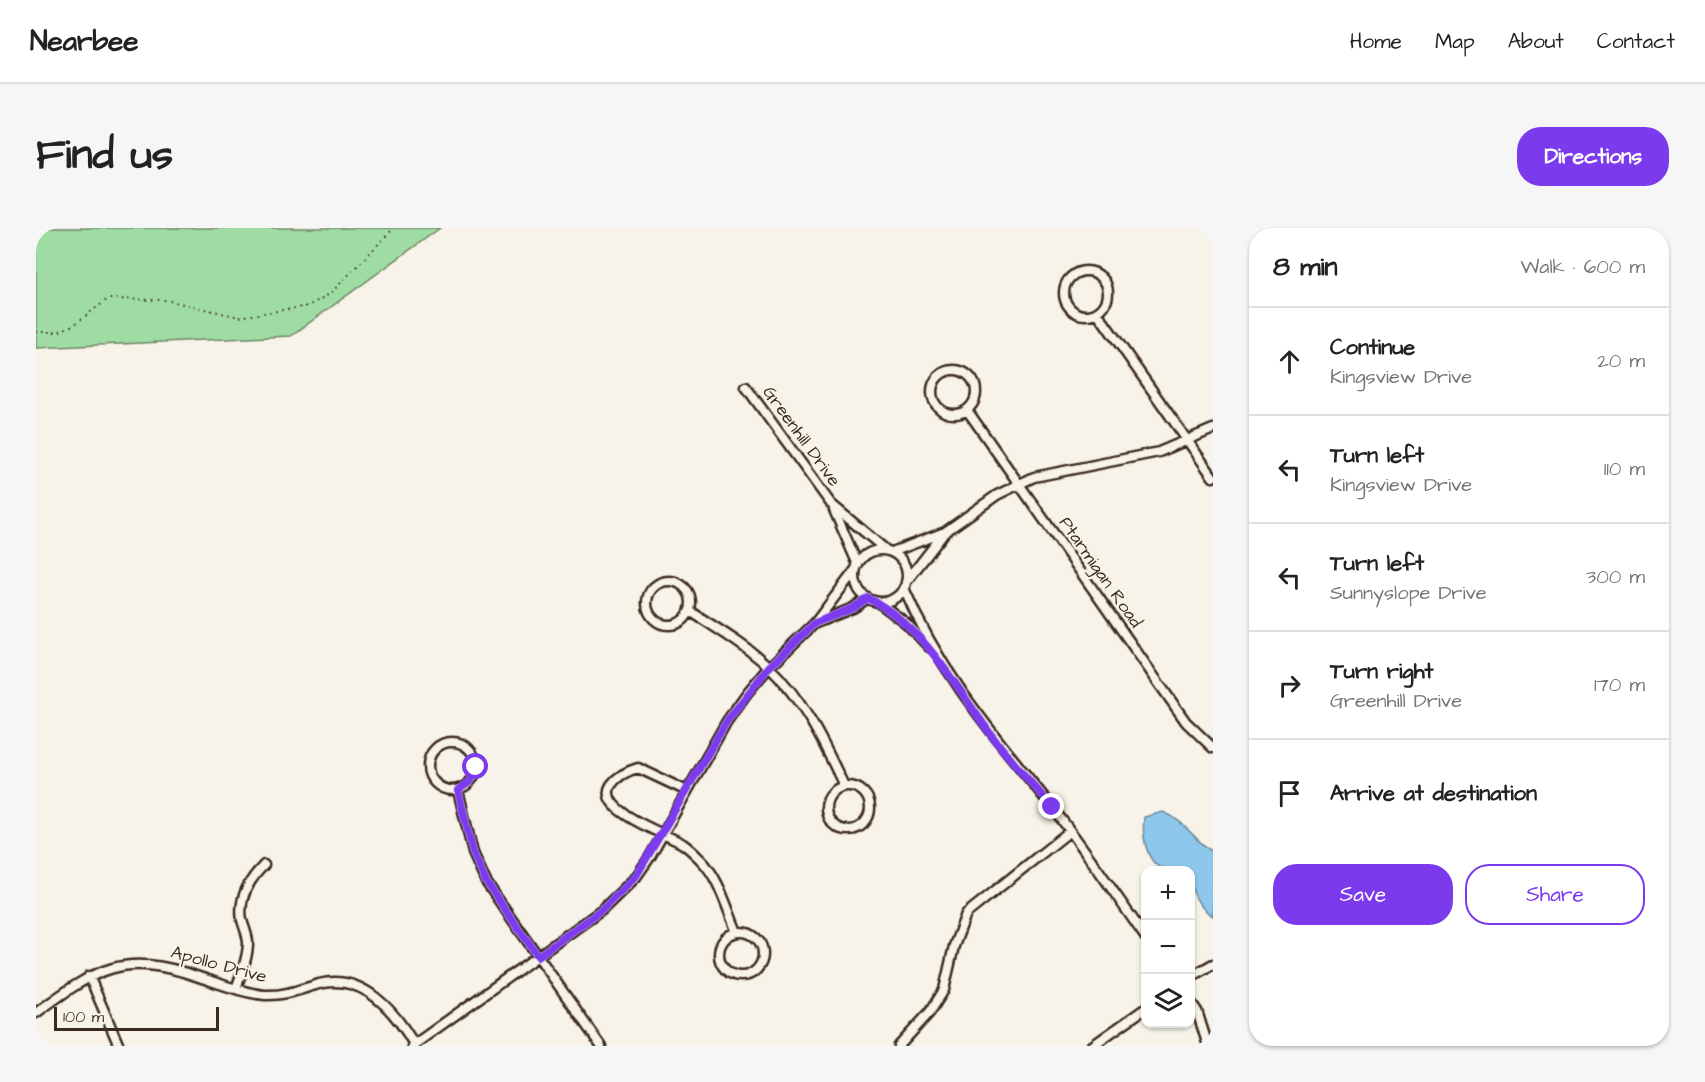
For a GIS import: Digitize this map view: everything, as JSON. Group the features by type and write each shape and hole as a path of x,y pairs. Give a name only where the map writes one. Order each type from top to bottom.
{"street":[{"path":"1077,272 1092,272 1098,275 1107,286 1107,301 1097,312 1083,315 1070,309 1066,303 1064,289 1066,282 1077,272"},
{"path":"1097,312 1213,477"},
{"path":"952,369 960,370 972,378 976,398 967,410 953,414 939,408 932,388 940,375 952,369"},
{"name":"Greenhill Drive","path":"746,387 831,504 857,567"},
{"name":"Ptarmigan Road","path":"967,410 1186,722 1213,748"},
{"path":"414,1045 619,895 636,876 663,834 727,721 769,667 815,623 866,554 889,551 945,531 1018,484 1051,472 1130,458 1188,441 1213,429"},
{"name":"Greenhill Drive","path":"831,504 889,551"},
{"path":"878,601 892,599 945,531"},
{"path":"889,551 903,562 905,585 935,654"},
{"path":"857,567 857,584 868,598 878,601 906,623 935,654 996,741 1070,831 1141,931"},
{"path":"668,581 675,582 687,590 690,597 690,611 680,622 666,625 658,623 648,612 647,597 655,585 668,581"},
{"path":"815,623 853,608 868,598"},
{"path":"690,611 769,667 812,722 844,786"},
{"path":"445,742 460,743 467,747 475,759 475,775 465,787 458,790 441,788 430,777 428,760 431,752 445,742"},
{"path":"687,791 638,768 618,777 610,787 609,796 615,807 627,817 684,845 702,861 718,886 737,932"},
{"path":"844,786 858,788 864,792 870,804 870,811 864,823 852,830 844,830 831,822 826,807 831,793 844,786"},
{"path":"458,790 473,853 486,882 602,1046"},
{"path":"899,1046 930,1012 944,990 954,946 966,914 1070,831"},
{"path":"236,989 247,955 248,942 241,908 243,895 253,876 264,865"},
{"path":"737,932 751,934 757,938 763,951 763,958 757,970 745,976 730,974 724,968 719,954 724,940 737,932"},
{"name":"Apollo Drive","path":"36,1013 89,976 108,969 147,964 176,969 236,989 267,995 284,994 329,982 358,987 383,1003 414,1045"},
{"path":"1195,975 1213,964"},
{"path":"89,976 119,1046"},
{"path":"1195,1008 1208,1046"},
{"path":"1092,1046 1141,1012"}],"path":[{"path":"36,332 58,332 75,324 108,300 166,300 239,317 308,306 330,294 394,228"}],"green space":[{"path":"36,228 440,228 291,336 36,348"}],"water":[{"path":"1163,812 1171,816 1213,852 1213,916 1202,907 1195,896 1195,866 1158,866 1153,862 1146,848 1144,817"}],"route":[{"path":"476,767 471,781 458,790 473,853 486,882 538,956 602,910 636,876 650,857 727,721 769,667 815,623 853,608 868,598 878,601 893,612 935,654 996,741 1052,807"}]}
